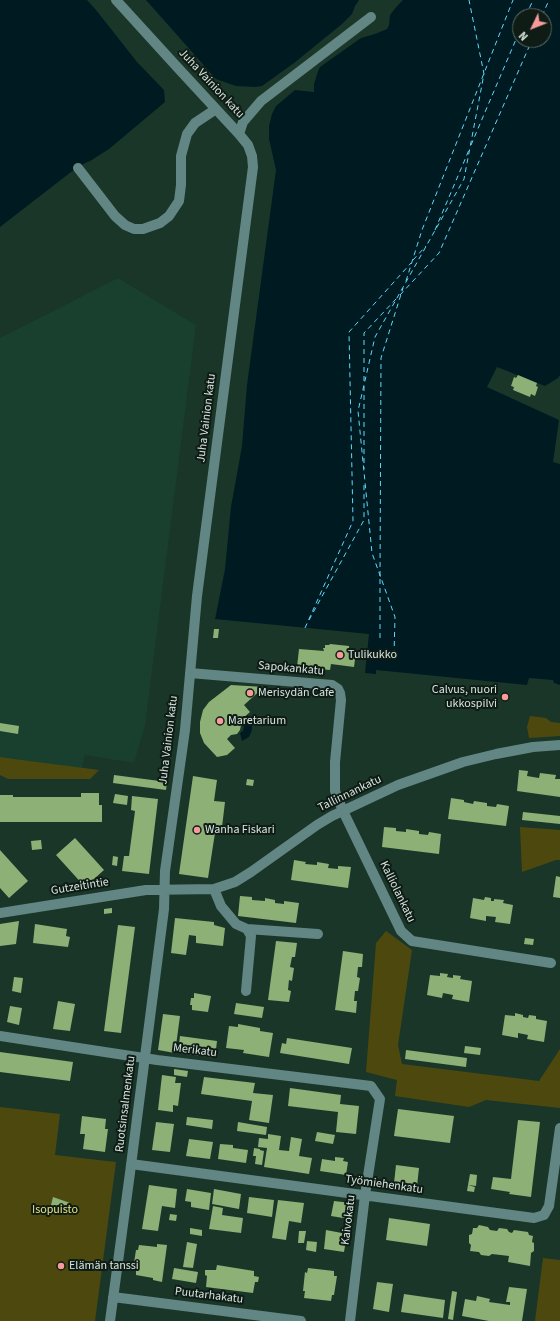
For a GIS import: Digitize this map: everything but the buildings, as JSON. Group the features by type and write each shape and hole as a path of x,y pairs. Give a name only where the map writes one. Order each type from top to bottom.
{"street":[{"name":"Juha Vainion katu","path":"116,0 240,134 248,145 252,156 253,167 197,596 185,730 165,871 165,891"},
{"path":"240,134 244,122 261,101 371,17"},
{"path":"78,168 115,216 125,225 134,229 143,229 160,223 169,216 179,201 181,185 181,156 186,134 195,123 216,109"},
{"name":"Sapokankatu","path":"190,673 332,685 338,689 341,700 335,762 335,791 342,811"},
{"name":"Tallinnankatu","path":"165,891 214,889 235,882 317,825 342,811 398,785 463,762 533,747 560,745"},
{"name":"Kalliolankatu","path":"342,811 401,931 412,941 551,963"},
{"path":"214,889 221,906 236,924 247,929 318,934"},
{"name":"Gutzeitintie","path":"0,913 146,890 165,891"},
{"name":"Ruotsinsalmenkatu","path":"110,1321 145,1058 165,891"},
{"path":"246,990 251,936 247,929"},
{"name":"Merikatu","path":"0,1036 145,1058 371,1086 380,1099"},
{"name":"Kaivokatu","path":"350,1321 365,1195 380,1099"},
{"name":"Työmiehenkatu","path":"131,1164 534,1218 544,1215 549,1206 560,1128"},
{"name":"Puutarhakatu","path":"113,1297 301,1321"}],"shaded area":[{"path":"118,278 196,325 145,726 134,763 85,755 81,772 0,761 0,338"}],"green space":[{"path":"530,716 546,718 551,722 560,723 560,736 529,738 527,727"},
{"path":"0,757 99,770 90,779 8,779 0,775"},
{"path":"520,827 560,830 560,860 556,860 522,872"},
{"path":"386,931 412,950 398,1045 402,1064 539,1081 560,1049 560,1108 486,1100 469,1107 395,1096 397,1080 366,1072 376,943"},
{"name":"Isopuisto","path":"0,1107 60,1114 55,1155 116,1162 95,1321 0,1321"},
{"path":"543,1258 560,1260 560,1321 535,1321"}],"water":[{"path":"0,0 87,0 137,62 164,90 165,102 109,149 71,172 0,227"},
{"path":"146,0 359,0 352,14 342,24 294,63 262,86 255,87 236,86 216,79"},
{"path":"403,0 560,0 560,375 558,378 545,386 497,367 487,387 559,420 553,462 560,464 560,685 554,683 553,680 529,678 527,685 376,670 376,674 365,673 369,634 215,619 225,569 231,507 242,446 247,385 276,170 269,139 269,126 272,114 276,106 295,90 314,92 314,84 320,67 361,38 387,29 390,15"},
{"path":"247,715 250,717 252,730 249,737 242,741 240,733 243,731 244,726 242,720"}],"ferry route":[{"path":"394,655 395,617 372,553 358,411 375,337 464,179 484,74 469,0"},
{"path":"406,281 422,230 513,0"},
{"path":"530,8 533,0"},
{"path":"546,8 549,0"},
{"path":"471,145 512,48"},
{"path":"400,295 439,253 529,48"},
{"path":"435,230 469,150"},
{"path":"413,260 426,246"},
{"path":"305,628 353,521 349,332 411,263"},
{"path":"380,576 381,358 403,288"},
{"path":"364,381 364,333 396,299"},
{"path":"364,386 364,469"},
{"path":"309,620 364,520 364,482"},
{"path":"380,579 380,638"}],"place":[{"name":"Tulikukko","path":"340,655"},
{"name":"Merisydän Cafe","path":"250,693"},
{"name":"Calvus, nuori ukkospilvi","path":"505,697"},
{"name":"Maretarium","path":"220,721"},
{"name":"Wanha Fiskari","path":"197,830"},
{"name":"Elämän tanssi","path":"61,1266"}]}
